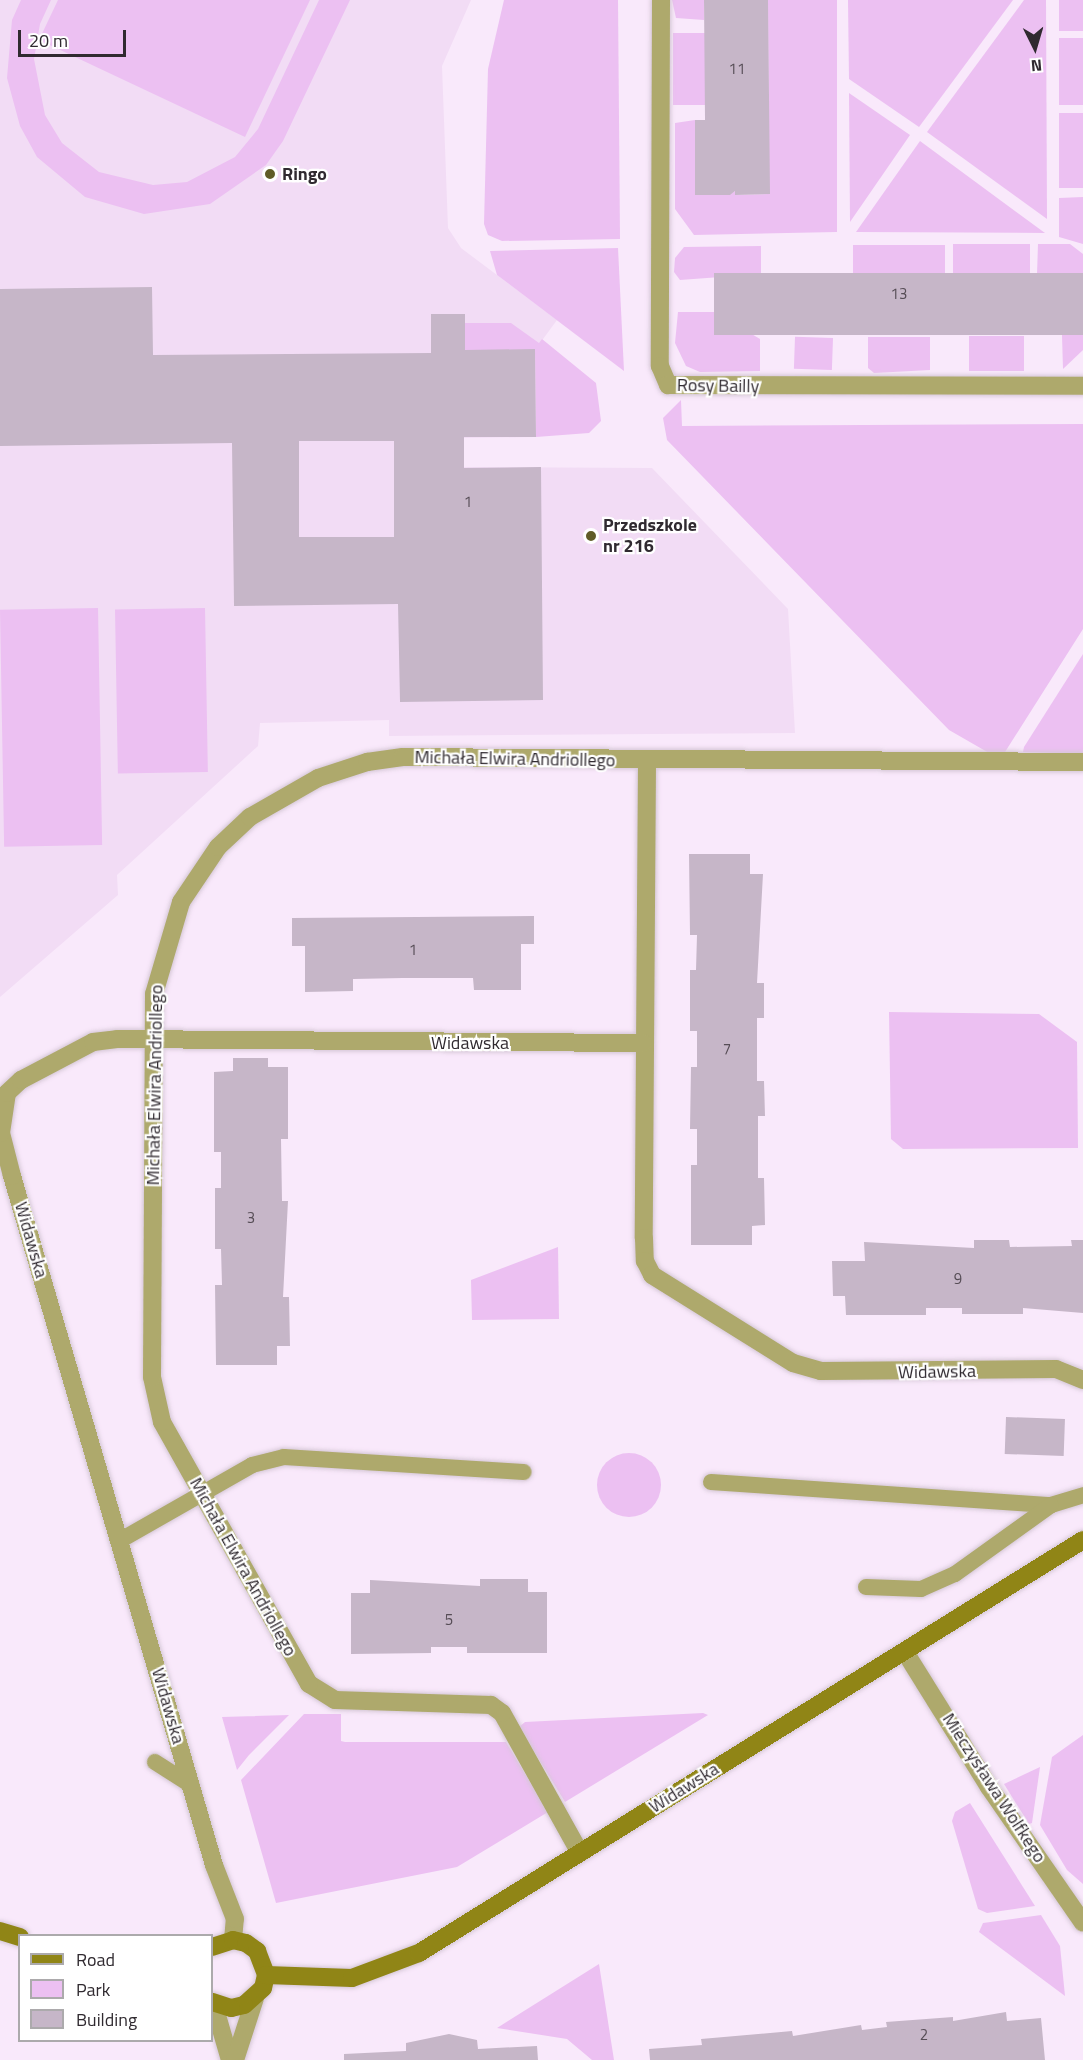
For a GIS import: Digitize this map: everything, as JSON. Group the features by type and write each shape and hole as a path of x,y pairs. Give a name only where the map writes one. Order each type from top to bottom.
{"street":[{"name":"Rosy Bailly","path":"661,0 660,366 668,385 1083,386"},
{"name":"Michała Elwira Andriollego","path":"580,1853 502,1713 491,1705 334,1700 309,1684 162,1422 152,1377 154,994 181,902 218,847 250,817 318,778 367,762 403,757 647,762 1083,762"},
{"name":"Widawska","path":"647,762 643,1043 644,1238 652,1275 793,1363 821,1371 1056,1369 1083,1380"},
{"name":"Widawska","path":"233,1940 235,1919 191,1785 12,1176 1,1133 7,1093 21,1080 93,1042 153,1039 643,1043"},
{"name":"Widawska","path":"266,1975 352,1978 381,1970 419,1953 1083,1540"},
{"name":"Mieczysława Wolfkego","path":"905,1652 989,1787 1083,1923"},
{"path":"0,1931 18,1936"},
{"path":"213,1947 233,1940 256,1951 266,1975 255,1998 236,2060"},
{"path":"213,2003 231,2008 255,1998"},
{"path":"213,2003 230,2060"}],"lane":[{"path":"119,1541 203,1496 252,1465 284,1457 524,1472"},
{"path":"711,1482 1051,1505"},
{"path":"866,1587 921,1589 955,1574 1051,1505 1083,1495"},
{"path":"155,1762 191,1785"}],"shaded area":[{"path":"0,0 471,0 442,66 448,228 461,248 557,320 535,350 536,437 464,438 464,467 652,468 788,609 795,733 389,736 389,720 260,723 258,746 117,875 118,895 0,997"}],"green space":[{"path":"21,0 51,0 40,24 34,59 45,115 62,143 99,172 153,185 187,182 235,157 258,129 319,0 350,0 283,141 266,165 210,204 144,214 85,197 37,157 20,126 7,78 12,20"},
{"path":"58,0 310,0 245,137 39,40"},
{"path":"504,0 618,0 620,239 502,241 488,235 484,224 488,69"},
{"path":"672,0 704,0 704,20 676,18"},
{"path":"768,0 837,0 837,232 694,235 675,209 675,123 695,120 696,195 729,195 735,191 736,195 769,194"},
{"path":"848,0 1013,0 919,127 849,79"},
{"path":"1024,0 1046,0 1047,219 927,132"},
{"path":"1059,0 1083,0 1083,31 1059,31"},
{"path":"673,33 705,33 705,105 673,105"},
{"path":"1059,38 1083,38 1083,105 1059,105"},
{"path":"849,93 910,135 850,222"},
{"path":"1059,113 1083,113 1083,188 1059,188"},
{"path":"920,141 1045,233 856,232"},
{"path":"1083,197 1083,244 1059,237 1059,198"},
{"path":"953,244 1030,244 1030,275 953,275"},
{"path":"1038,244 1070,244 1083,254 1083,273 1037,275"},
{"path":"853,245 945,245 945,276 853,276"},
{"path":"761,246 761,274 680,280 674,272 675,258 684,247"},
{"path":"618,248 624,371 497,275 490,251"},
{"path":"678,312 715,312 760,339 760,371 700,372 686,366 675,343"},
{"path":"465,323 511,323 539,343 542,339 596,383 601,421 589,433 536,437 535,350 465,350"},
{"path":"1062,335 1083,335 1083,350 1063,369"},
{"path":"969,336 1024,336 1024,371 969,371"},
{"path":"795,337 833,338 832,370 794,369"},
{"path":"868,337 930,337 930,370 874,373 868,368"},
{"path":"681,400 682,426 1083,424 1083,629 1005,752 989,753 949,730 667,440 663,418"},
{"path":"98,608 102,845 4,847 0,610"},
{"path":"205,608 208,772 118,774 115,610"},
{"path":"1083,654 1083,754 1023,752 1024,747"},
{"path":"889,1012 1039,1014 1077,1042 1078,1148 903,1149 891,1139"},
{"path":"558,1247 559,1319 472,1320 471,1280"},
{"path":"629,1453 652,1462 661,1485 652,1508 629,1517 606,1508 597,1485 606,1462"},
{"path":"703,1713 708,1715 565,1802 519,1727 525,1722"},
{"path":"304,1714 341,1714 341,1741 345,1742 506,1742 548,1812 457,1867 276,1903 241,1780"},
{"path":"289,1715 249,1755 237,1770 222,1717"},
{"path":"1083,1735 1083,1884 1067,1870 1040,1825 1052,1757"},
{"path":"1040,1767 1032,1823 1029,1824 1004,1784"},
{"path":"970,1803 1035,1906 987,1913 978,1909 952,1821 955,1812"},
{"path":"1041,1915 1060,1946 1065,1996 979,1932 983,1923"},
{"path":"599,1964 614,2060 592,2060 567,2039 497,2028"}],"building":[{"path":"704,0 768,0 770,194 735,195 735,191 730,195 695,195 695,120 705,120"},
{"path":"714,273 1083,273 1083,335 714,335"},
{"path":"152,287 153,355 431,353 431,314 465,314 465,350 535,349 536,437 464,437 464,468 541,467 543,700 400,702 398,604 234,606 232,443 0,446 0,289","holes":["299,441 394,441 394,537 299,537"]},
{"path":"689,854 750,854 750,874 763,874 757,983 764,983 764,1018 757,1018 757,1081 764,1081 765,1116 758,1116 758,1178 764,1178 765,1225 752,1226 752,1245 691,1245 691,1165 697,1165 697,1129 690,1129 691,1067 697,1067 697,1031 690,1031 690,970 696,970 697,935 690,935"},
{"path":"534,916 534,944 521,944 521,990 474,990 473,978 403,978 353,979 353,991 305,992 305,946 292,946 292,918"},
{"path":"233,1058 268,1058 268,1067 288,1067 288,1139 281,1139 282,1201 288,1201 283,1297 289,1297 290,1346 277,1346 277,1365 216,1365 215,1285 222,1285 221,1249 215,1249 215,1188 221,1188 221,1152 214,1152 214,1072 233,1071"},
{"path":"974,1240 1009,1240 1010,1247 1072,1246 1071,1240 1083,1240 1083,1313 1023,1308 1023,1314 962,1314 962,1308 926,1308 926,1315 846,1315 845,1296 833,1296 832,1261 865,1261 864,1242 974,1248"},
{"path":"1006,1417 1065,1419 1064,1456 1005,1454"},
{"path":"480,1579 528,1579 528,1592 547,1592 547,1653 467,1653 467,1647 431,1647 431,1653 351,1654 351,1593 370,1593 370,1580 480,1586"},
{"path":"1006,2012 1007,2021 1041,2018 1045,2060 650,2060 649,2049 702,2045 701,2039 792,2031 793,2036 861,2025 862,2030 887,2027 886,2022 953,2017 953,2021"},
{"path":"449,2034 477,2040 478,2049 537,2046 538,2060 344,2060 344,2054 406,2051 406,2043"}],"place":[{"name":"Ringo","path":"270,174"},
{"name":"Przedszkole nr 216","path":"591,536"}]}
